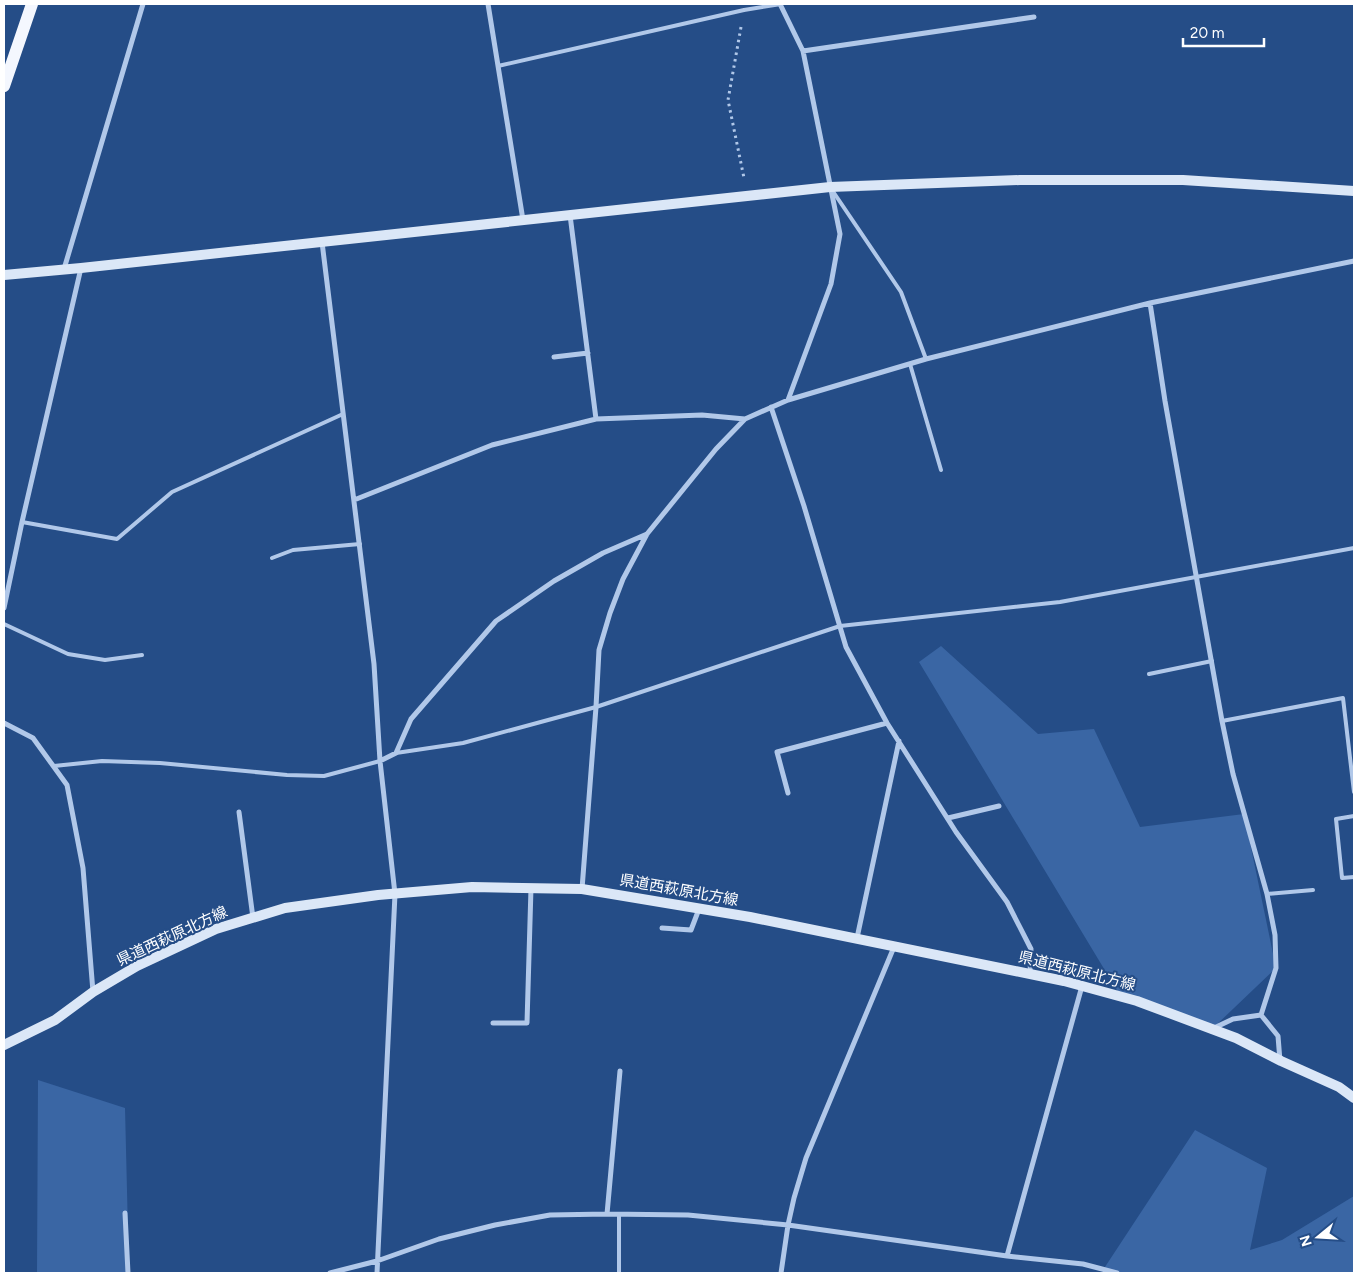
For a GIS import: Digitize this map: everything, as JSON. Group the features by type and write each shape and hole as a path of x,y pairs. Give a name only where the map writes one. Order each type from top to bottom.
{"main road":[{"path":"4,86 32,4"},
{"path":"4,275 830,187 1020,180 1184,180 1354,191"},
{"name":"県道西萩原北方線","path":"4,1045 55,1020 93,992 146,962 216,929 285,908 395,894 472,887 582,889 700,908 858,938 1082,986 1137,1001 1236,1038 1280,1061 1339,1087 1354,1098"}],"street":[{"path":"64,270 143,4"},
{"path":"488,4 523,221"},
{"path":"781,4 803,51 840,234 831,284 788,400"},
{"path":"803,51 1034,18"},
{"path":"570,215 596,419"},
{"path":"322,242 374,664 380,761 395,894 376,1273"},
{"path":"582,889 596,707 598,650 604,632 623,579 647,534 716,449 745,419 788,400 926,359 1150,303 1354,261"},
{"path":"4,608 81,268"},
{"path":"1150,303 1165,401 1222,721 1233,774 1267,894 1275,935 1276,968 1261,1016"},
{"path":"554,357 588,353"},
{"path":"771,407 804,506 846,647 887,723 948,818 1007,902 1031,949 1030,974"},
{"path":"354,500 492,445 596,419 702,415 745,419"},
{"path":"380,761 396,753 411,719 496,621 554,581 603,553 647,534"},
{"path":"4,723 34,738 67,785 83,868 93,992"},
{"path":"788,793 777,752 887,723"},
{"path":"858,938 899,740"},
{"path":"948,818 999,806"},
{"path":"239,812 253,918"},
{"path":"493,1022 526,1023 531,888"},
{"path":"662,928 691,930 700,908"},
{"path":"781,1273 788,1225 806,1158 894,946"},
{"path":"1007,1256 1082,986"},
{"path":"1212,1029 1233,1019 1261,1016"},
{"path":"1261,1016 1278,1036 1280,1061"},
{"path":"607,1214 620,1071"},
{"path":"125,1213 128,1273"},
{"path":"330,1273 377,1261 439,1239 495,1225 550,1215 607,1214 688,1215 788,1225 1007,1256 1083,1264 1117,1273"}],"lane":[{"path":"498,66 744,10 781,4"},
{"path":"830,187 901,292 926,359"},
{"path":"910,364 941,470"},
{"path":"22,522 117,539 172,492 344,414"},
{"path":"272,558 293,550 360,544"},
{"path":"396,753 463,743 596,707 840,626 1060,602 1354,548"},
{"path":"4,624 68,654 105,660 142,655"},
{"path":"1149,674 1212,661"},
{"path":"1222,721 1343,698 1354,792"},
{"path":"54,766 102,761 160,763 287,775 324,776 380,761"},
{"path":"1354,816 1336,819 1342,878 1354,877"},
{"path":"1267,894 1313,890"},
{"path":"619,1215 619,1273"}],"path":[{"path":"744,10 728,100 748,196"}],"shaded area":[{"path":"941,646 1038,734 1094,729 1140,827 1244,814 1276,968 1212,1029 1121,997 919,662"},
{"path":"38,1080 125,1108 129,1273 37,1273"},
{"path":"1195,1130 1267,1168 1250,1250 1282,1240 1354,1196 1354,1273 1111,1273 1103,1270"}]}
